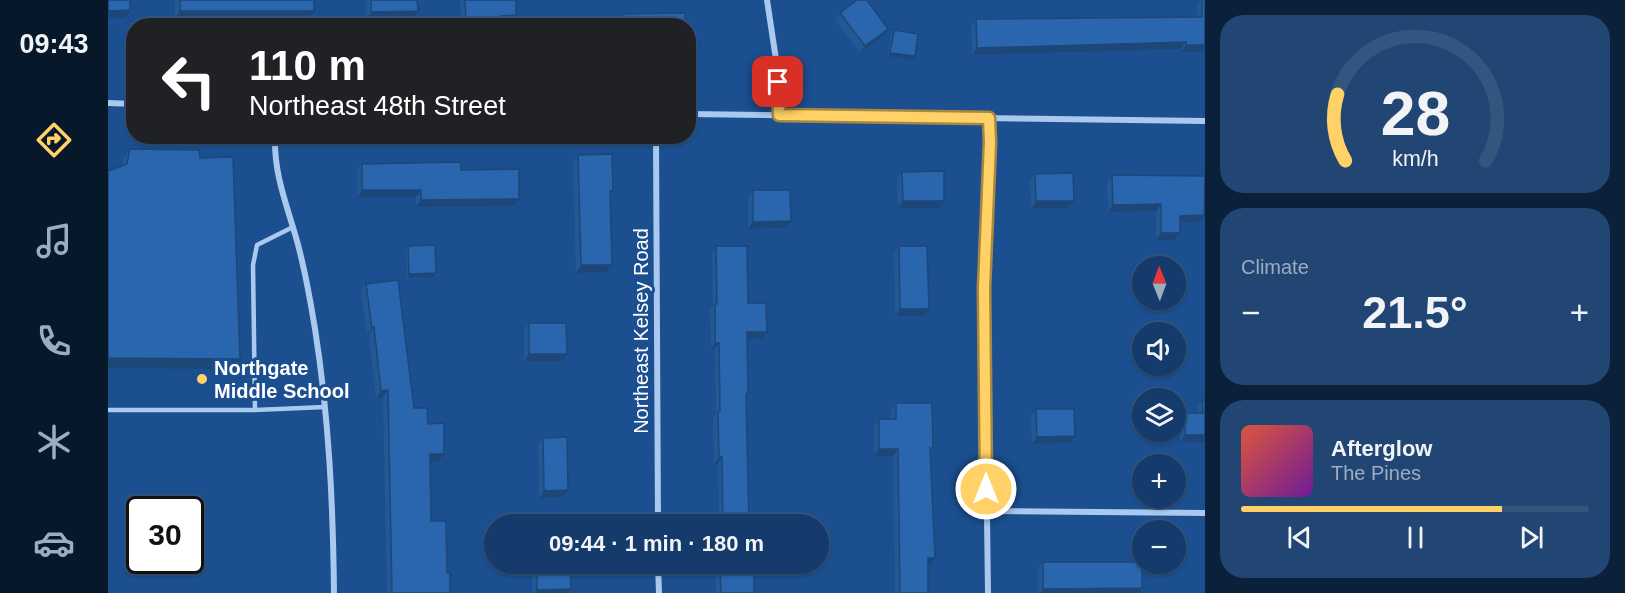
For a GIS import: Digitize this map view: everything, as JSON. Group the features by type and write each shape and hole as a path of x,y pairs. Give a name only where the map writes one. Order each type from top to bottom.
{"street":[{"path":"767,0 777,66 779,115"},
{"path":"108,103 126,104"},
{"path":"696,114 1205,121"},
{"path":"988,593 984,288 989,118"},
{"path":"276,144 278,173 285,206 293,227 315,327 333,493 334,593"},
{"name":"Northeast Kelsey Road","path":"656,144 658,514"},
{"path":"987,511 1205,513"},
{"path":"658,574 658,593"}],"lane":[{"path":"255,410 253,265 257,245 293,227"},
{"path":"108,410 255,410 325,406"}],"building":[{"path":"108,0 130,0 130,10 108,11"},
{"path":"180,0 314,0 314,11 180,11"},
{"path":"371,0 417,0 418,11 371,12"},
{"path":"465,0 516,0 516,15 501,16 502,18 466,18"},
{"path":"857,0 867,0 888,29 865,46 840,13"},
{"path":"1202,0 1205,0 1205,45 1186,45 1186,42 977,48 976,19 1202,17"},
{"path":"685,13 685,18 622,18 622,14"},
{"path":"894,30 918,34 915,56 890,53"},
{"name":"Northgate Middle School","path":"130,149 199,150 200,158 233,157 240,359 108,358 108,171 127,164"},
{"path":"612,154 613,191 610,191 612,265 581,265 578,155"},
{"path":"461,162 461,170 519,169 519,199 421,200 421,190 362,190 362,164"},
{"path":"944,171 944,201 903,201 902,172"},
{"path":"1073,173 1074,201 1036,201 1035,174"},
{"path":"1112,175 1205,176 1204,215 1180,216 1180,233 1161,233 1161,204 1113,205"},
{"path":"753,190 790,190 791,221 753,222"},
{"path":"435,245 436,273 409,274 408,246"},
{"path":"716,246 747,246 748,303 766,303 767,332 747,332 749,514 723,514 722,457 719,457 719,343 715,343 715,304 717,304"},
{"path":"899,246 927,246 929,309 900,309"},
{"path":"398,280 414,408 427,408 428,424 444,423 444,454 430,454 431,521 446,521 447,573 450,573 450,593 392,593 388,390 381,391 374,327 372,328 366,284"},
{"path":"529,323 566,323 567,354 529,354"},
{"path":"1202,400 1205,400 1205,435 1186,435 1186,413 1203,413"},
{"path":"896,403 932,403 933,448 930,448 935,558 928,558 928,593 900,593 898,449 879,449 879,419 896,419"},
{"path":"1036,409 1074,409 1075,436 1037,437"},
{"path":"567,437 568,490 544,491 543,438"},
{"path":"1043,562 1132,562 1132,574 1142,574 1142,588 1043,589"},
{"path":"537,574 570,574 571,589 537,590"},
{"path":"720,574 754,574 754,593 721,593"}],"place":[{"name":"Northgate Middle School","path":"202,379"}],"route":[{"path":"778,82 779,115 989,118 984,288 986,489"}]}
